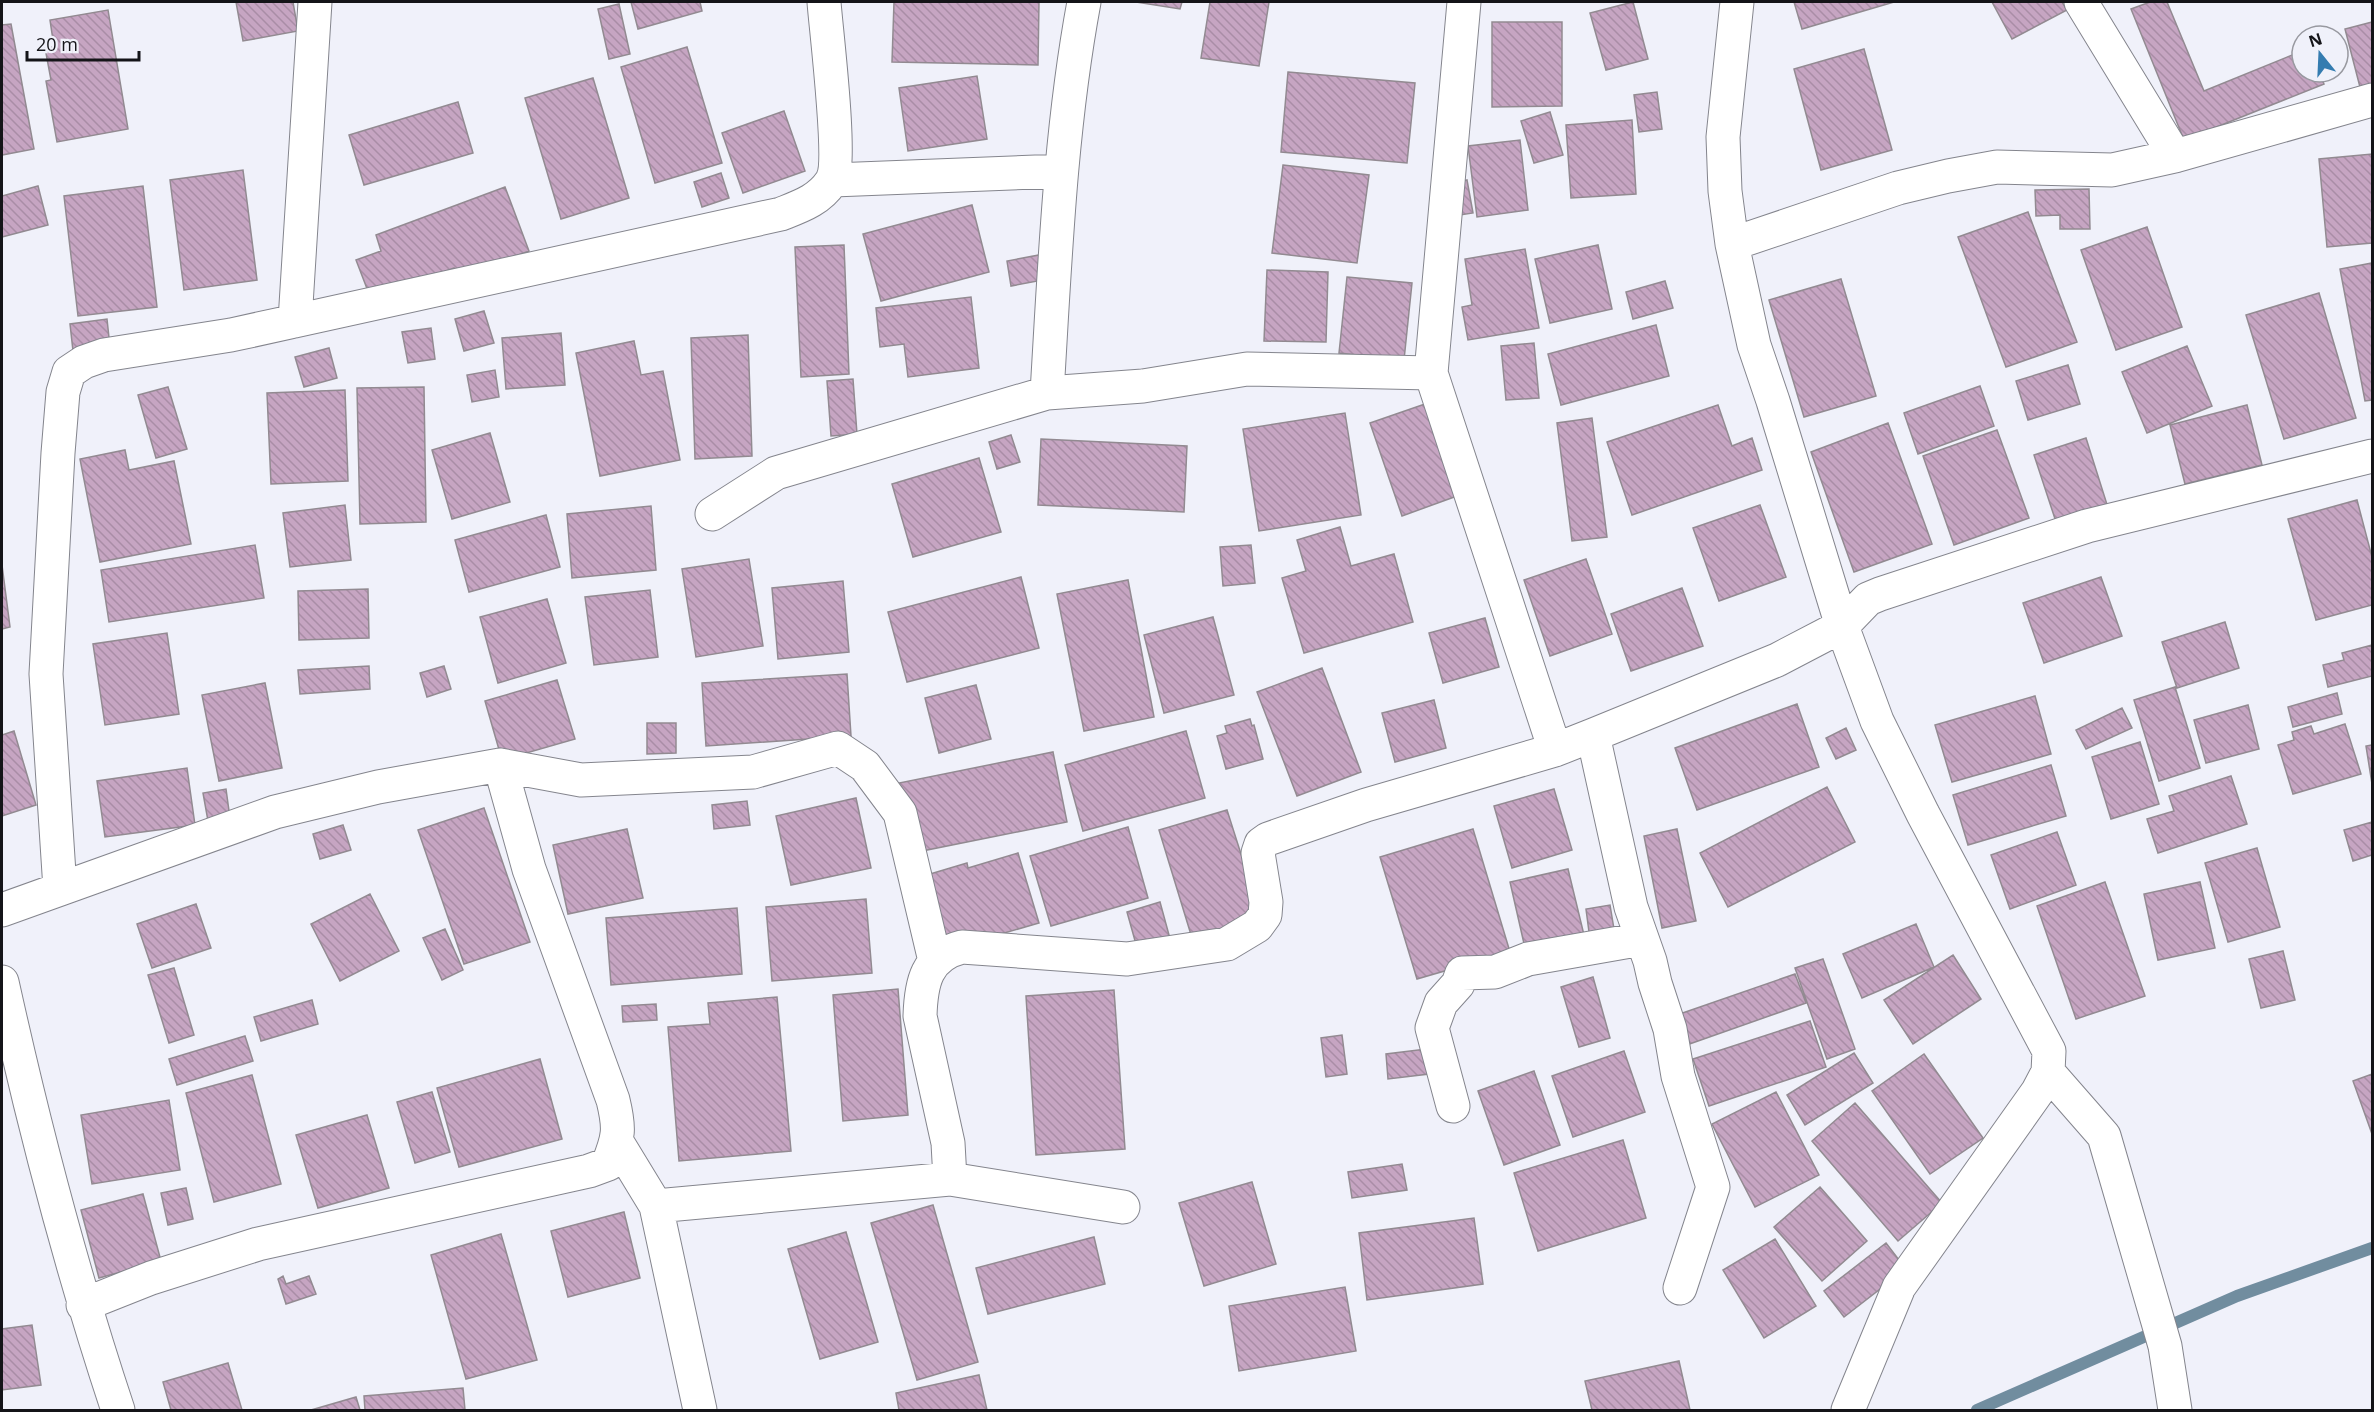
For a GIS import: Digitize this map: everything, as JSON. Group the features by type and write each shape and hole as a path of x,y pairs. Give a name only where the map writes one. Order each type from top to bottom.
{"street":[{"path":"296,321 315,2"},
{"path":"60,889 46,674 58,443 63,392 69,372 84,362 104,355 231,335 296,321 781,214 813,201 833,180 837,154 824,2"},
{"path":"1047,393 1061,171 1074,56 1084,2"},
{"path":"1464,2 1431,373 1555,750"},
{"path":"1737,2 1723,137 1725,191 1732,244 1754,345 1842,626 1877,721 1923,814 2049,1051 2048,1072 2038,1091 1899,1287 1848,1410"},
{"path":"2081,2 2175,156"},
{"path":"1732,244 1898,188 1948,176 1997,167 2112,170 2175,156 2373,100"},
{"path":"833,180 1061,171"},
{"path":"712,514 776,473 1047,393 1143,386 1246,369 1431,373"},
{"path":"950,1179 948,1143 920,1016 921,995 925,979 934,961 946,951 962,948 1127,959 1227,944 1244,936 1257,926 1265,915 1266,902 1258,853 1261,844 1268,839 1366,805 1555,750 1593,735 1777,660 1842,626 1868,599 2087,526 2373,456"},
{"path":"1593,735 1631,907 1670,1029 1678,1076 1713,1187 1680,1288"},
{"path":"2,910 275,812 378,787 500,765 581,780 753,772 838,748 865,766 900,813 934,961"},
{"path":"83,1305 151,1278 258,1244 427,1209 589,1171 608,1164 617,1142 619,1124 613,1100 529,869 500,765"},
{"path":"1453,1106 1432,1028 1442,1003 1458,984 1462,973 1495,972 1528,959 1642,939"},
{"path":"2,982 29,1107 83,1305 118,1410"},
{"path":"2048,1072 2104,1136 2166,1346 2175,1410"},
{"path":"617,1142 656,1206 700,1410"},
{"path":"656,1206 950,1179 1123,1207"}],"building":[{"path":"236,2 293,2 298,31 243,41"},
{"path":"631,2 700,2 702,11 638,29"},
{"path":"894,2 1039,2 1038,65 892,62"},
{"path":"1136,2 1182,2 1180,9"},
{"path":"1210,2 1269,2 1259,66 1201,58"},
{"path":"1633,2 1648,59 1606,70 1590,13"},
{"path":"1794,2 1894,2 1802,29"},
{"path":"1992,2 2062,2 2067,10 2012,39"},
{"path":"2150,2 2167,2 2204,91 2290,56 2290,84 2324,84 2184,140 2131,9"},
{"path":"619,4 630,54 609,59 598,9"},
{"path":"108,10 128,129 57,142 46,81 51,80 45,48 54,47 50,20"},
{"path":"1492,22 1562,22 1562,106 1492,107"},
{"path":"2372,22 2372,88 2361,91 2350,48 2350,28"},
{"path":"11,24 34,149 2,155 2,25"},
{"path":"687,47 722,163 655,183 621,67"},
{"path":"1864,49 1892,150 1821,170 1794,69"},
{"path":"1288,72 1415,83 1407,163 1281,152"},
{"path":"977,76 987,139 908,151 899,88"},
{"path":"593,78 629,198 561,219 525,98"},
{"path":"1657,92 1662,129 1639,132 1634,95"},
{"path":"458,102 473,153 364,185 349,135"},
{"path":"784,111 805,171 743,193 722,133"},
{"path":"1550,112 1563,155 1534,163 1521,121"},
{"path":"1632,120 1636,194 1571,198 1566,125"},
{"path":"1520,140 1528,210 1477,217 1468,146"},
{"path":"2372,154 2372,243 2327,247 2319,159"},
{"path":"1283,165 1369,175 1357,263 1272,253"},
{"path":"243,170 257,280 184,290 170,180"},
{"path":"721,173 729,198 702,207 694,182"},
{"path":"1467,180 1473,213 1460,215 1454,183"},
{"path":"38,186 48,225 2,237 2,196"},
{"path":"143,186 157,307 78,316 64,196"},
{"path":"505,187 529,251 457,278 454,268 371,299 356,260 381,251 376,235"},
{"path":"2089,189 2090,229 2060,229 2060,215 2036,216 2035,190"},
{"path":"972,205 989,272 881,301 863,234"},
{"path":"2028,212 2077,342 2006,367 1958,237"},
{"path":"2147,227 2182,327 2116,350 2081,250"},
{"path":"844,245 849,374 801,377 795,247"},
{"path":"1598,245 1612,309 1550,323 1535,259"},
{"path":"1525,249 1539,328 1468,340 1462,307 1472,305 1465,259"},
{"path":"1039,255 1043,280 1011,286 1007,261"},
{"path":"2372,263 2372,400 2365,401 2340,269"},
{"path":"1267,270 1328,272 1326,342 1264,341"},
{"path":"1347,277 1412,283 1404,360 1339,353"},
{"path":"1841,279 1876,396 1804,417 1769,300"},
{"path":"1665,281 1673,308 1633,319 1626,292"},
{"path":"2319,293 2356,418 2284,439 2246,315"},
{"path":"971,297 979,368 908,377 904,344 880,347 876,308"},
{"path":"484,311 494,343 464,351 455,319"},
{"path":"107,319 110,347 73,351 70,324"},
{"path":"1656,325 1669,376 1561,405 1548,354"},
{"path":"431,328 435,359 408,363 402,332"},
{"path":"561,333 565,385 506,389 502,338"},
{"path":"748,335 752,456 695,459 691,338"},
{"path":"634,341 641,375 663,371 680,460 600,476 576,353"},
{"path":"1534,343 1539,398 1506,400 1501,346"},
{"path":"2187,346 2212,406 2147,433 2122,372"},
{"path":"329,348 337,378 304,387 295,357"},
{"path":"2068,365 2080,404 2028,420 2016,381"},
{"path":"495,370 499,397 472,402 467,375"},
{"path":"853,379 857,434 831,436 827,381"},
{"path":"1980,386 1994,426 1918,454 1904,413"},
{"path":"168,387 187,449 156,458 138,395"},
{"path":"424,387 426,522 360,524 357,388"},
{"path":"345,390 348,481 271,484 267,393"},
{"path":"1425,404 1457,496 1402,516 1370,423"},
{"path":"1718,405 1732,446 1752,438 1762,470 1632,515 1607,442"},
{"path":"2247,405 2262,465 2185,484 2170,425"},
{"path":"1345,413 1361,515 1259,531 1243,429"},
{"path":"1592,418 1607,537 1572,541 1557,423"},
{"path":"1888,423 1932,544 1854,572 1811,452"},
{"path":"1997,430 2029,518 1954,545 1923,456"},
{"path":"490,433 510,502 452,519 432,450"},
{"path":"1011,435 1020,462 997,469 989,442"},
{"path":"2086,438 2110,514 2059,531 2034,455"},
{"path":"1041,439 1187,446 1184,512 1038,505"},
{"path":"125,450 129,470 174,461 191,544 100,562 80,459"},
{"path":"979,458 1001,532 913,557 892,484"},
{"path":"2357,500 2372,557 2372,605 2316,620 2288,519"},
{"path":"345,505 351,560 290,567 283,513"},
{"path":"1760,505 1786,577 1719,601 1693,528"},
{"path":"651,506 656,570 572,578 567,514"},
{"path":"546,515 560,567 469,592 455,540"},
{"path":"1340,527 1351,566 1394,554 1413,622 1304,653 1282,578 1306,571 1297,540"},
{"path":"255,545 264,598 109,622 101,570"},
{"path":"1251,545 1255,583 1223,586 1220,547"},
{"path":"749,559 763,646 696,657 682,569"},
{"path":"1586,559 1612,634 1550,656 1524,580"},
{"path":"2,565 10,627 2,629"},
{"path":"1021,577 1039,648 907,682 888,612"},
{"path":"2101,577 2122,636 2044,663 2023,603"},
{"path":"1128,580 1154,717 1084,731 1057,594"},
{"path":"843,581 849,652 778,659 772,588"},
{"path":"1682,588 1703,646 1631,671 1611,614"},
{"path":"368,589 369,638 299,640 298,591"},
{"path":"650,590 658,657 594,665 585,597"},
{"path":"547,599 566,663 498,683 480,617"},
{"path":"1213,617 1234,695 1164,713 1144,635"},
{"path":"1485,618 1499,667 1443,683 1429,633"},
{"path":"2225,622 2239,668 2177,688 2162,642"},
{"path":"167,633 179,714 105,725 93,644"},
{"path":"2372,645 2372,676 2328,687 2323,665 2344,660 2342,653"},
{"path":"369,666 370,689 300,694 298,670"},
{"path":"444,666 451,689 427,697 420,673"},
{"path":"1322,668 1361,772 1297,796 1257,692"},
{"path":"847,674 851,736 706,746 702,683"},
{"path":"557,680 575,739 502,760 485,701"},
{"path":"265,683 282,768 219,781 202,695"},
{"path":"976,685 991,739 939,753 925,698"},
{"path":"2175,687 2200,768 2159,781 2134,700"},
{"path":"2337,693 2342,714 2293,727 2288,707"},
{"path":"2035,696 2051,754 1952,782 1935,725"},
{"path":"1434,700 1446,748 1395,762 1382,713"},
{"path":"1797,704 1819,767 1697,810 1675,748"},
{"path":"2248,705 2259,749 2206,763 2194,720"},
{"path":"2122,708 2132,728 2086,749 2076,730"},
{"path":"1250,719 1252,726 1254,725 1263,759 1226,769 1217,736 1227,733 1225,726"},
{"path":"647,723 676,723 676,753 647,754"},
{"path":"2345,724 2361,774 2293,794 2278,745 2294,740 2292,732 2311,726 2314,734"},
{"path":"1846,728 1856,750 1836,759 1826,738"},
{"path":"14,731 36,805 2,816 2,735"},
{"path":"1186,731 1205,798 1083,831 1065,765"},
{"path":"2140,742 2159,804 2111,819 2092,757"},
{"path":"2372,745 2372,784 2366,746"},
{"path":"1053,752 1067,822 912,853 899,783"},
{"path":"2051,765 2066,816 1968,845 1953,795"},
{"path":"187,768 195,825 105,837 97,781"},
{"path":"2231,776 2247,824 2158,853 2147,819 2174,811 2169,796"},
{"path":"1827,787 1855,842 1728,907 1700,853"},
{"path":"226,789 230,818 208,821 203,793"},
{"path":"1554,789 1572,850 1512,868 1494,806"},
{"path":"856,798 871,868 791,885 776,816"},
{"path":"747,801 750,825 714,829 712,805"},
{"path":"484,808 530,942 464,964 418,830"},
{"path":"1227,810 1261,917 1192,938 1159,830"},
{"path":"2372,822 2372,855 2353,861 2344,830"},
{"path":"343,825 351,850 320,859 313,834"},
{"path":"1128,827 1148,898 1051,926 1030,856"},
{"path":"627,829 643,898 568,914 553,845"},
{"path":"1473,829 1510,952 1417,979 1380,857"},
{"path":"1677,829 1696,921 1662,928 1644,836"},
{"path":"2057,832 2076,885 2010,909 1991,855"},
{"path":"2257,848 2280,927 2228,942 2205,863"},
{"path":"1018,853 1039,923 942,951 920,877 967,863 968,868"},
{"path":"1568,869 1584,935 1525,948 1510,882"},
{"path":"2105,882 2145,996 2076,1019 2037,906"},
{"path":"2200,882 2215,948 2158,960 2144,894"},
{"path":"370,894 399,951 340,981 311,924"},
{"path":"866,899 872,973 772,981 766,907"},
{"path":"1160,902 1172,946 1139,955 1127,912"},
{"path":"196,904 211,948 152,968 137,924"},
{"path":"1610,905 1614,929 1589,932 1586,909"},
{"path":"737,908 742,974 611,985 606,918"},
{"path":"1916,924 1934,967 1862,998 1843,954"},
{"path":"445,929 463,970 442,980 423,938"},
{"path":"2283,951 2295,1000 2261,1008 2249,959"},
{"path":"1953,955 1981,999 1913,1044 1884,1000"},
{"path":"1823,959 1855,1049 1827,1059 1795,968"},
{"path":"174,968 194,1035 169,1043 148,975"},
{"path":"1795,974 1806,1003 1681,1047 1671,1017"},
{"path":"1593,977 1610,1038 1579,1047 1561,987"},
{"path":"898,989 908,1115 843,1121 833,995"},
{"path":"1114,990 1125,1149 1036,1155 1026,996"},
{"path":"777,997 791,1151 679,1161 668,1027 710,1024 708,1003"},
{"path":"312,1000 318,1024 261,1041 254,1017"},
{"path":"656,1004 657,1020 623,1022 622,1006"},
{"path":"1810,1021 1826,1067 1709,1106 1693,1059"},
{"path":"1342,1035 1347,1074 1326,1077 1321,1038"},
{"path":"245,1036 253,1061 177,1085 169,1059"},
{"path":"1426,1049 1429,1074 1388,1079 1386,1054"},
{"path":"1624,1051 1645,1112 1573,1137 1552,1076"},
{"path":"1854,1053 1873,1083 1805,1125 1787,1095"},
{"path":"1924,1054 1983,1138 1930,1174 1872,1091"},
{"path":"540,1059 562,1139 459,1167 437,1088"},
{"path":"1534,1071 1560,1145 1504,1165 1478,1091"},
{"path":"2372,1074 2372,1134 2353,1081"},
{"path":"252,1075 281,1184 214,1202 186,1093"},
{"path":"432,1092 450,1152 415,1163 397,1102"},
{"path":"1776,1092 1819,1175 1755,1207 1712,1124"},
{"path":"169,1100 180,1170 92,1184 81,1115"},
{"path":"1855,1103 1942,1203 1898,1241 1812,1141"},
{"path":"367,1115 389,1188 318,1208 296,1135"},
{"path":"1623,1140 1646,1218 1538,1251 1514,1173"},
{"path":"1402,1164 1407,1190 1352,1198 1348,1172"},
{"path":"1252,1182 1276,1264 1204,1286 1179,1203"},
{"path":"1820,1187 1867,1241 1822,1281 1774,1227"},
{"path":"186,1188 193,1219 168,1225 161,1193"},
{"path":"143,1194 161,1261 99,1278 81,1210"},
{"path":"933,1205 978,1362 917,1380 871,1223"},
{"path":"624,1212 640,1278 568,1297 551,1231"},
{"path":"1474,1218 1483,1284 1367,1300 1359,1233"},
{"path":"846,1232 878,1342 820,1359 788,1249"},
{"path":"501,1234 537,1360 466,1379 431,1255"},
{"path":"1094,1237 1105,1284 988,1314 976,1268"},
{"path":"1775,1239 1816,1306 1764,1338 1723,1270"},
{"path":"1886,1243 1906,1269 1844,1317 1824,1291"},
{"path":"283,1276 286,1284 309,1276 316,1294 286,1304 278,1279"},
{"path":"1345,1287 1356,1351 1239,1371 1229,1306"},
{"path":"32,1325 41,1385 2,1390 2,1329"},
{"path":"1679,1361 1690,1410 1592,1410 1585,1381"},
{"path":"228,1363 242,1410 171,1410 163,1382"},
{"path":"979,1375 987,1410 899,1410 896,1393"},
{"path":"463,1388 465,1410 365,1410 364,1396"},
{"path":"356,1397 360,1410 311,1410"}],"waterway":[{"path":"1977,1410 2237,1296 2372,1248"}]}
